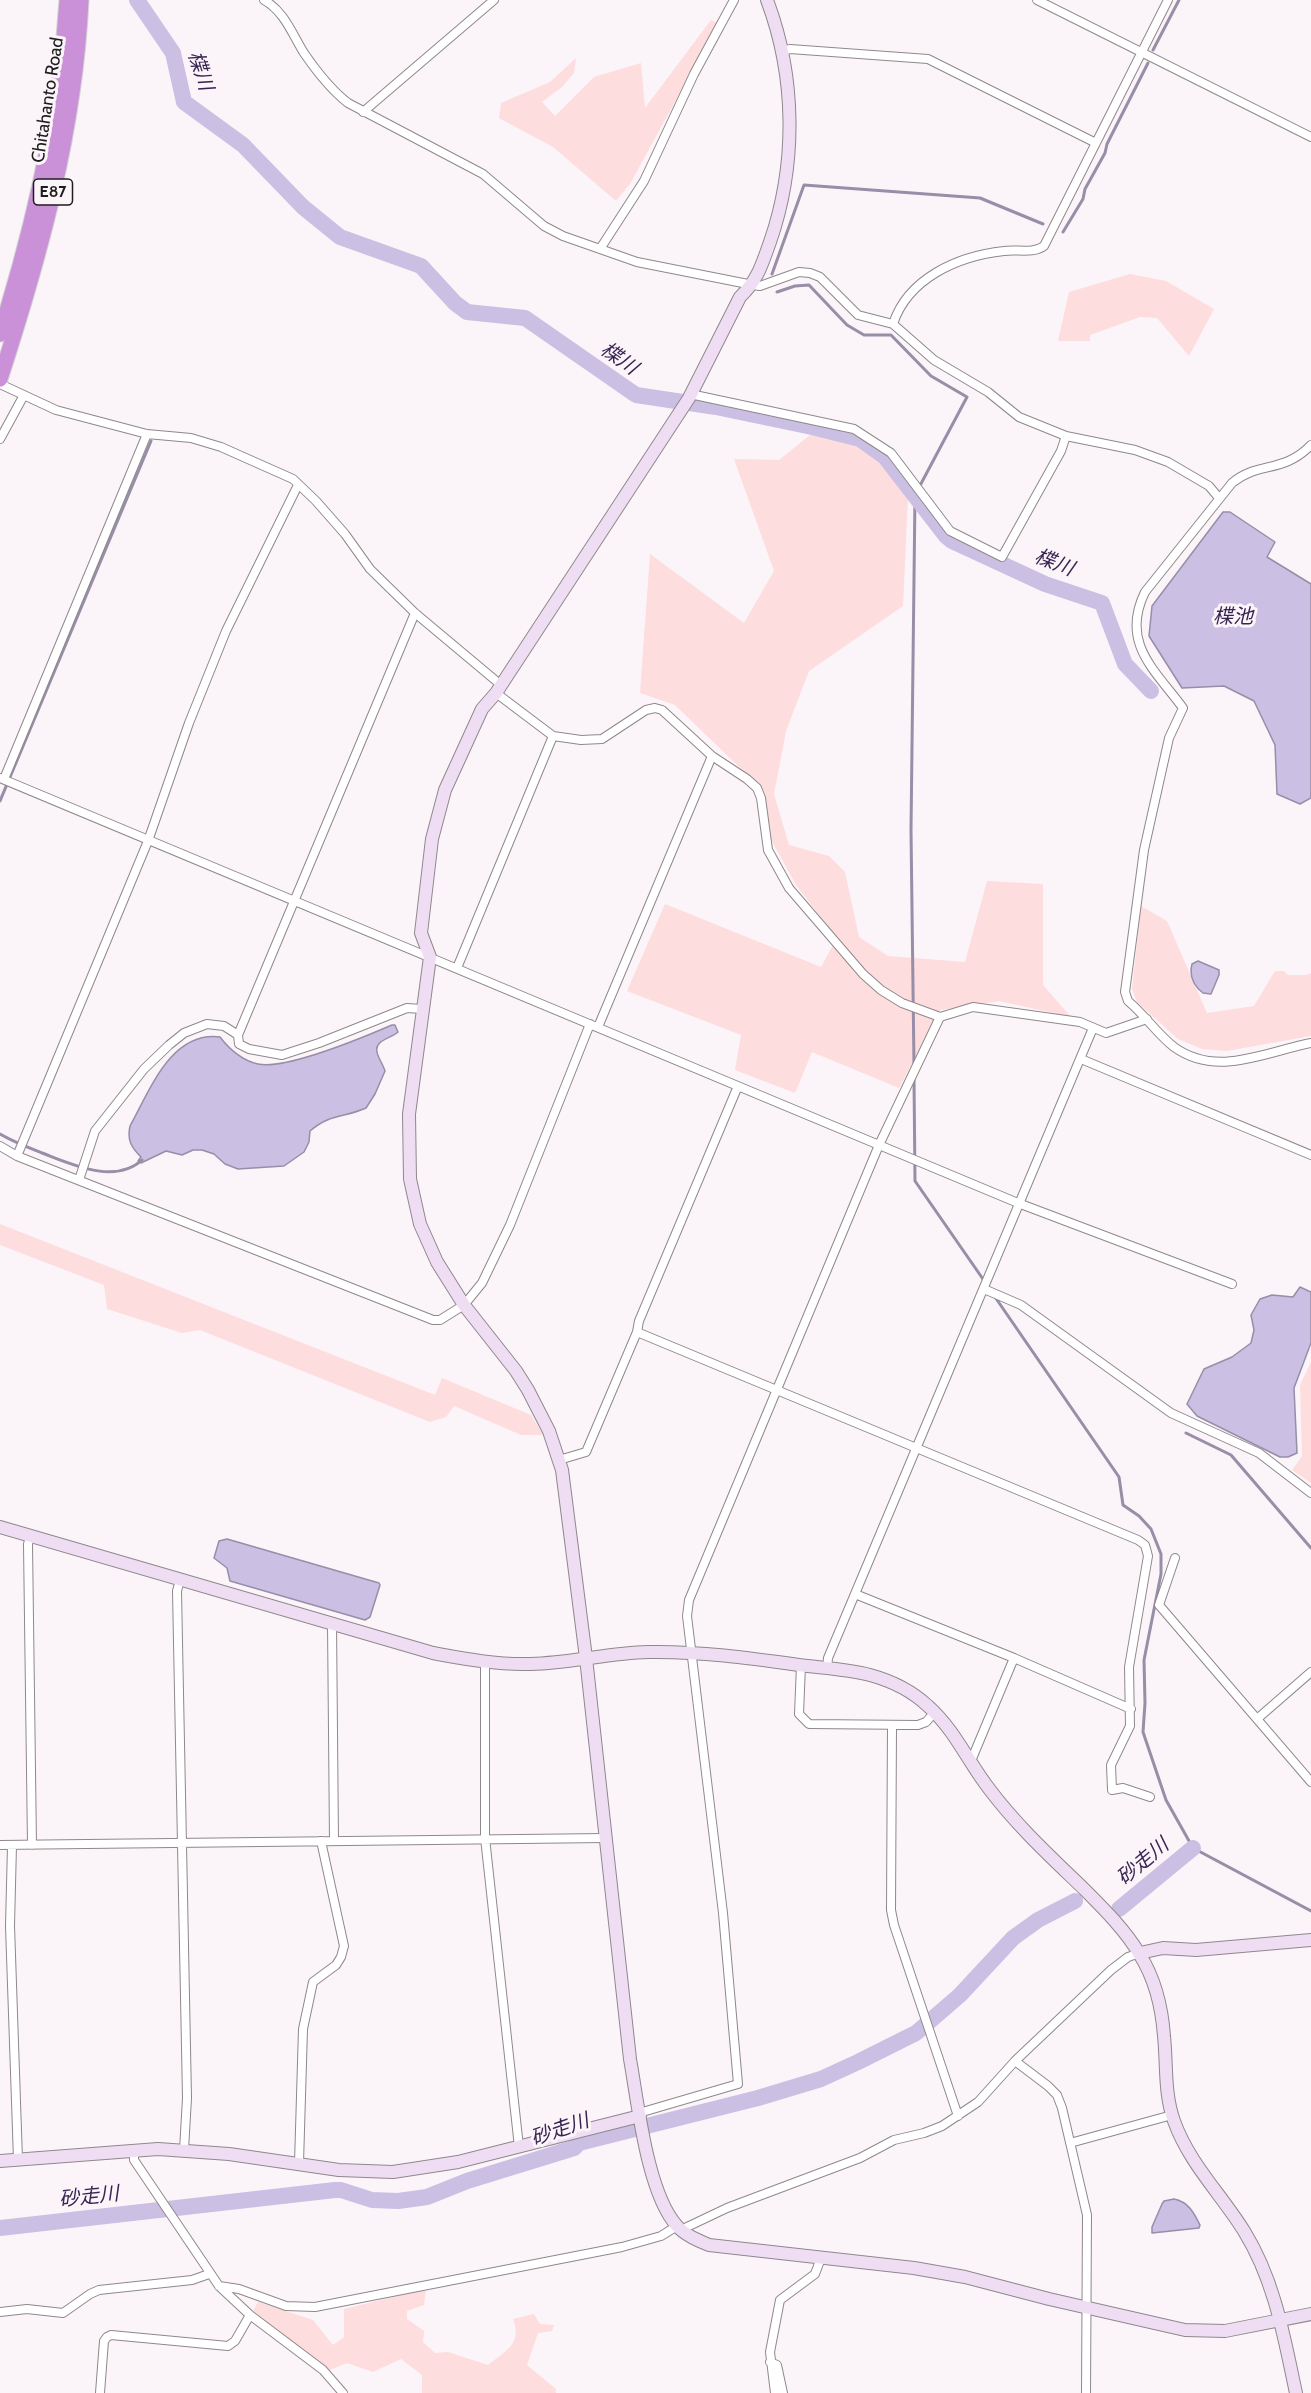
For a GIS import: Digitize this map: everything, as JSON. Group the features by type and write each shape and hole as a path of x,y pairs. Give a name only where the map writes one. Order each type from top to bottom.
{"highway":[{"name":"Chitahanto Road","path":"0,334 20,270 48,151 67,0"},
{"name":"Chitahanto Road","path":"0,379 42,244 54,190 73,81 81,0"}],"street":[{"path":"363,112 494,0"},
{"path":"600,249 644,181 694,74 734,0"},
{"path":"767,0 782,51 789,118 787,169 776,225 753,285 740,297 680,412 499,689 482,709 445,790 432,839 421,933 430,957 409,1114 410,1179 420,1224 451,1287 528,1390 549,1431 559,1460 567,1496 630,2059 658,2195 680,2229 709,2245 914,2268 965,2277 1163,2326 1202,2331 1242,2329 1311,2314"},
{"path":"1037,0 1311,137"},
{"path":"894,324 898,309 916,286 958,260 1005,250 1038,250 1044,246 1168,0"},
{"path":"271,1 284,17 303,51 334,92 363,112 483,174 544,226 563,236 636,262 753,285 760,285 799,272 810,273 829,285 858,315 894,324 934,360 988,392 1019,417 1066,436 1135,450 1168,462 1209,486 1219,498"},
{"path":"782,51 790,49 928,59 1096,143"},
{"path":"0,384 56,410 147,434 191,438 221,447 291,478 316,501 345,534 370,568 415,613 553,736 581,740 602,739 646,710 655,708 662,710 712,756 747,778 757,788 761,798 768,850 789,888 863,975 902,1003 940,1017 973,1007 1080,1022 1106,1033 1147,1019"},
{"path":"0,439 20,394"},
{"path":"689,396 854,429 891,453 950,531 1002,557 1061,451 1066,436"},
{"path":"147,434 2,778 1018,1203 1232,1284"},
{"path":"1311,445 1290,462 1241,475 1219,498 1145,592 1137,608 1135,619 1137,644 1183,708 1169,738 1144,850 1131,934 1126,998 1173,1046 1203,1061 1236,1062 1279,1049 1311,1043"},
{"path":"17,1156 148,841 189,723 226,631 298,485"},
{"path":"415,613 238,1035 239,1044 249,1049 282,1055 407,1008 422,1009"},
{"path":"457,968 553,736"},
{"path":"0,1146 17,1156 433,1320 440,1320 464,1305 482,1283 510,1225 594,1025 712,756"},
{"path":"0,2161 134,2150 184,2150 339,2169 393,2172 435,2167 641,2121 738,2084 723,1913 687,1616 689,1600 879,1145 940,1017"},
{"path":"79,1180 95,1131 144,1069 169,1045 184,1033 207,1024 224,1026 238,1035"},
{"path":"827,1668 828,1658 855,1593 1093,1028"},
{"path":"1081,1059 1311,1155"},
{"path":"559,1460 586,1452 738,1086"},
{"path":"984,1289 1021,1305 1171,1413 1259,1453 1311,1493"},
{"path":"637,1332 1138,1540 1145,1545 1148,1556 1129,1666 1130,1726 1111,1765 1112,1790 1123,1788 1150,1797"},
{"path":"0,1527 433,1653 485,1662 532,1664 648,1652 725,1654 870,1675 911,1692 935,1712 955,1736 989,1790 1020,1825 1111,1916 1140,1953 1150,1975 1162,2015 1166,2081 1172,2115 1192,2158 1244,2231 1260,2260 1274,2295 1296,2393"},
{"path":"30,1537 28,1544 32,1845"},
{"path":"1175,1558 1156,1605 1311,1782"},
{"path":"180,1580 177,1591 187,2098 184,2150"},
{"path":"855,1593 1131,1709"},
{"path":"332,1623 334,1841"},
{"path":"971,1761 1014,1659"},
{"path":"485,1662 485,1839 519,2147"},
{"path":"801,1665 799,1714 804,1721 814,1725 920,1725 935,1712"},
{"path":"1257,1719 1311,1672"},
{"path":"892,1726 890,1904 894,1925 958,2116"},
{"path":"0,1845 606,1838"},
{"path":"299,2163 303,2029 313,1982 336,1965 344,1946 321,1841"},
{"path":"12,1845 10,1926 18,2160"},
{"path":"219,2286 239,2289 286,2306 315,2307 622,2247 661,2236 687,2227 727,2208 860,2158 894,2140 933,2130 958,2116 978,2102 1015,2061 1111,1970 1128,1957 1163,1948 1196,1950 1311,1940"},
{"path":"1015,2061 1057,2096 1087,2215 1086,2393"},
{"path":"1070,2143 1172,2115"},
{"path":"134,2150 134,2160 219,2286 250,2315 323,2370 343,2393"},
{"path":"775,2393 770,2361 780,2300 815,2274 822,2258"},
{"path":"0,2312 27,2309 63,2313 99,2290 192,2280 209,2274"},
{"path":"100,2393 104,2341 107,2337 228,2346 235,2341 250,2315"},
{"path":"770,2361 777,2365 783,2393"}],"shaded area":[{"path":"711,20 718,23 630,184 616,201 553,147 499,118 501,103 550,82 576,58 574,73 562,87 542,102 555,116 594,77 641,63 645,108"},
{"path":"1130,274 1166,281 1214,309 1189,356 1157,318 1140,317 1090,335 1090,341 1058,341 1069,292"},
{"path":"815,431 854,441 877,460 908,497 903,606 809,671 786,731 774,794 789,845 829,856 845,872 859,937 888,956 965,962 987,881 1043,884 1043,985 1071,1017 999,1001 940,1010 899,1088 812,1052 795,1093 735,1070 741,1035 627,991 665,904 821,967 837,938 796,885 769,836 762,789 675,705 640,693 650,554 744,623 774,571 734,459 779,460"},
{"path":"1141,906 1167,921 1207,1013 1254,1006 1275,971 1284,971 1288,975 1311,973 1311,1036 1227,1051 1202,1049 1178,1039 1137,1002 1132,989"},
{"path":"0,1224 435,1395 442,1378 531,1415 543,1435 521,1435 454,1406 446,1417 430,1422 200,1330 182,1333 107,1309 104,1285 0,1245"},
{"path":"1311,1362 1311,1483 1292,1470 1302,1456 1300,1385"},
{"path":"426,2289 424,2305 407,2311 407,2319 424,2331 423,2342 435,2353 448,2352 488,2365 506,2351 514,2341 516,2335 513,2319 534,2314 540,2324 554,2325 552,2331 538,2333 527,2365 556,2389 556,2393 422,2393 422,2375 401,2359 373,2372 347,2363 330,2370 253,2311 258,2302 313,2320 333,2345 344,2337 344,2309"}],"water":[{"name":"楪池","path":"1223,512 1230,512 1275,542 1267,557 1311,584 1311,798 1300,804 1277,794 1275,745 1254,701 1224,686 1182,688 1149,636 1152,606"},
{"path":"1198,961 1219,970 1211,994 1203,993 1193,980 1192,964"},
{"path":"395,1025 398,1032 378,1045 378,1054 385,1071 366,1108 331,1118 318,1125 310,1131 309,1142 304,1152 284,1166 238,1169 225,1164 214,1154 202,1150 193,1150 182,1155 166,1151 141,1163 138,1161 141,1157 131,1143 130,1126 154,1080 175,1053 188,1043 203,1038 220,1037 232,1050 247,1060 271,1065 325,1051"},
{"path":"1300,1287 1311,1292 1311,1343 1294,1388 1297,1453 1288,1457 1280,1457 1197,1416 1187,1404 1204,1369 1232,1357 1251,1343 1254,1330 1251,1315 1260,1299 1272,1295 1293,1297"},
{"path":"227,1539 379,1583 370,1617 365,1620 230,1581 227,1568 214,1558 219,1541"},
{"path":"1174,2199 1184,2203 1190,2209 1196,2216 1199,2228 1152,2233 1152,2227 1162,2204 1164,2201"}],"waterway":[{"name":"楪川","path":"137,0 173,53 184,102 243,145 303,207 340,237 421,266 455,303 467,312 525,318 636,395 716,407 860,439 885,457 952,541 1045,584 1102,603 1125,664 1151,691"},
{"path":"1153,50 1179,0"},
{"path":"1063,232 1083,199 1085,189 1148,63"},
{"path":"772,274 804,185 980,198 1043,224"},
{"path":"777,292 795,286 809,285 847,325 864,335 891,335 931,376 967,397 915,495 911,830 914,1066"},
{"path":"0,801 151,441"},
{"path":"914,1079 915,1181 985,1282"},
{"path":"0,1134 79,1167 93,1170 119,1171 142,1160"},
{"path":"995,1297 1119,1477 1123,1505 1139,1516 1151,1529 1161,1554 1161,1574 1144,1660 1143,1732 1166,1800 1193,1848 1311,1911"},
{"path":"1186,1433 1231,1455 1311,1548"},
{"name":"砂走川","path":"1119,1909 1193,1848"},
{"name":"砂走川","path":"0,2228 335,2190 372,2200 398,2201 427,2197 467,2181 574,2148 579,2143 758,2098 821,2079 916,2033 960,1995 1013,1938 1038,1920 1075,1901"}]}
